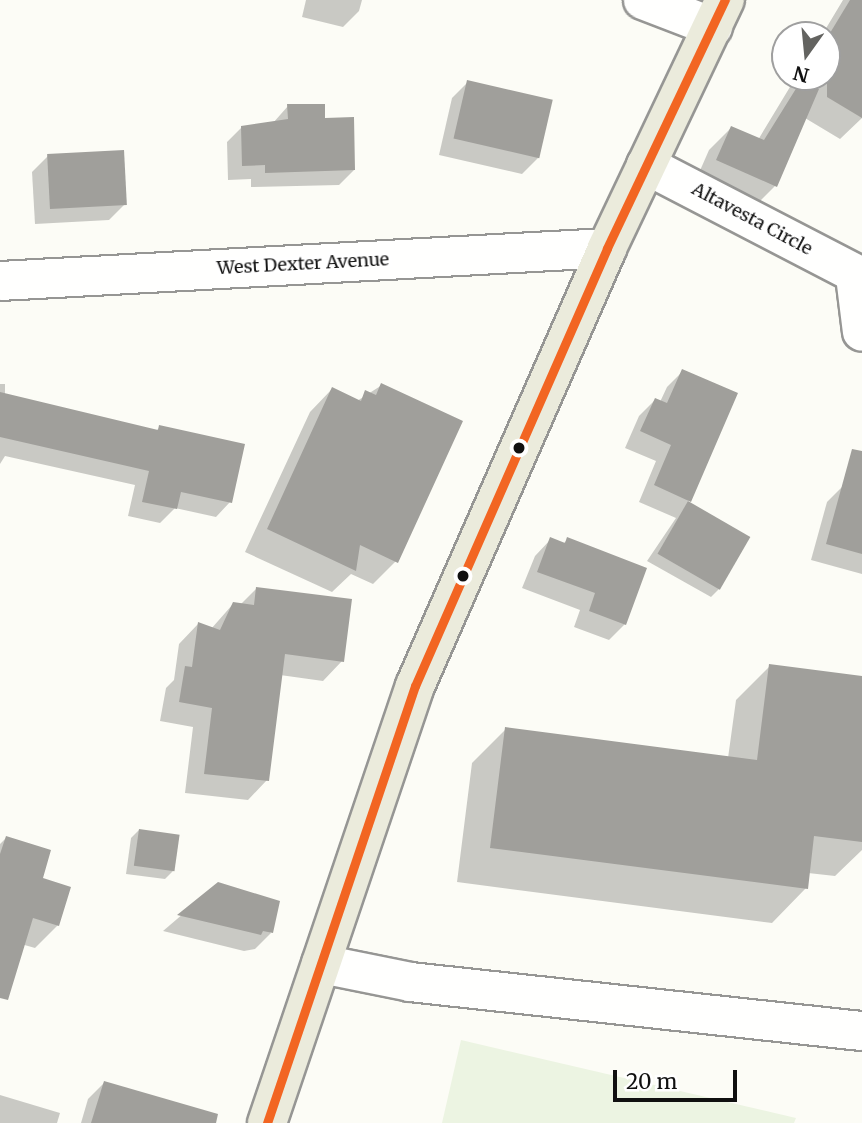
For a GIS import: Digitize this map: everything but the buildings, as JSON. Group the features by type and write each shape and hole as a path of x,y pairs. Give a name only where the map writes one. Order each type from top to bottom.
{"main road":[{"path":"267,1123 415,686 607,248 719,13"}],"street":[{"path":"643,0 719,13"},
{"name":"Altavesta Circle","path":"646,165 859,276 862,332"},
{"name":"West Dexter Avenue","path":"0,281 607,248"},
{"path":"321,964 410,982 862,1031"}],"green space":[{"path":"461,1040 796,1118 794,1123 442,1123"}],"transit line":[{"path":"267,1123 415,686 607,248 725,0"}]}
